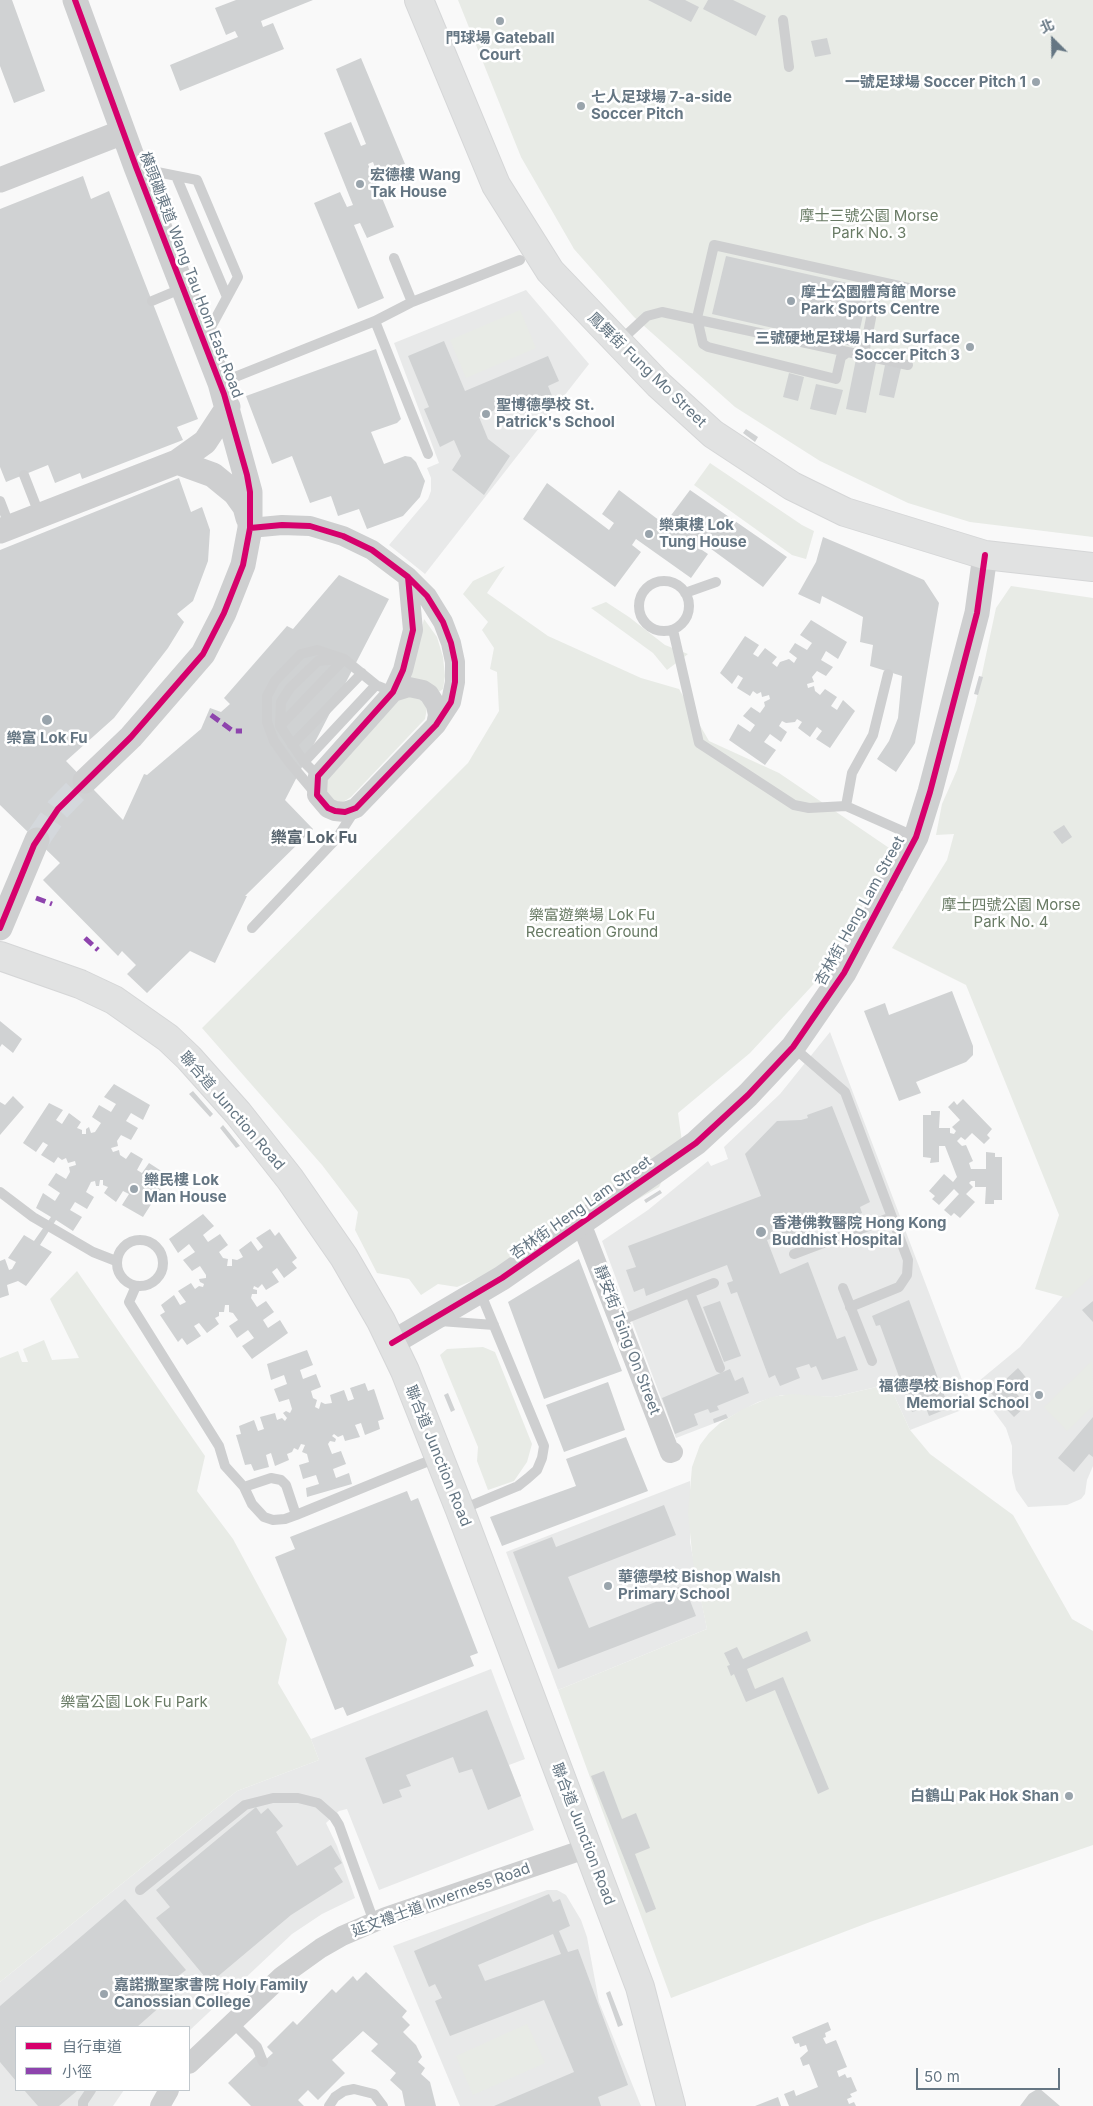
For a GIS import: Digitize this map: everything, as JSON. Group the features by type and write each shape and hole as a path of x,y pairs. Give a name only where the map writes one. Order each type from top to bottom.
{"main road":[{"name":"鳳舞街 Fung Mo Street","path":"419,0 496,185 550,271 618,344 659,385 713,434 792,486 845,512 985,555 1093,567"},
{"name":"聯合道 Junction Road","path":"0,956 80,984 114,1000 142,1018 189,1058 238,1113 290,1179 344,1256 392,1343 460,1510 640,1987 671,2106"}],"street":[{"name":"橫頭磡東道 Wang Tau Hom East Road","path":"75,0 136,167 220,383 247,475 250,492 250,528 243,564 224,613 203,654 131,736 85,781"},
{"path":"0,180 124,132"},
{"path":"5,529 177,462 205,442 228,407"},
{"path":"177,462 214,475 234,493 245,507 250,528 282,525 310,526 343,536 372,550 408,577 427,596 443,622 455,662 455,682 451,702 436,725 356,808 345,812 336,811 328,808 313,778 385,688 403,670 413,630 408,577"},
{"name":"杏林街 Heng Lam Street","path":"392,1343 480,1292 696,1143 748,1095 793,1048 844,973 916,837 930,792 977,613 985,555"},
{"path":"385,688 408,687 423,690 429,694 436,705 438,715 436,725"},
{"path":"0,928 37,840"},
{"name":"靜安街 Tsing On Street","path":"581,1224 670,1453 674,1452"},
{"name":"延文禮士道 Inverness Road","path":"190,2063 232,2022 301,1961 342,1936 374,1922 588,1848"},
{"path":"160,2106 168,2091"}],"lane":[{"path":"783,20 789,67"},
{"path":"136,167 197,180 238,277 204,340"},
{"path":"176,176 227,296"},
{"path":"848,352 841,357 836,379 708,347 703,344 697,318 714,245 922,291"},
{"path":"394,258 412,302"},
{"path":"220,383 375,322 412,302 520,260"},
{"path":"864,354 878,282"},
{"path":"152,301 183,288"},
{"path":"618,344 647,316 662,312 908,364"},
{"path":"375,322 428,454"},
{"path":"24,475 40,516"},
{"path":"0,501 5,529"},
{"path":"663,581 680,586 685,593 689,607 688,615 673,630 655,630 648,626 642,620 638,602 647,588 663,581"},
{"path":"685,593 716,582"},
{"path":"673,630 699,743 794,805 809,808 846,806 916,837"},
{"path":"313,778 289,762 274,741 266,722 267,696 275,681 301,654 317,650 344,659 385,688"},
{"path":"280,726 344,659"},
{"path":"313,778 280,726 282,702 290,688 318,661 344,659"},
{"path":"292,745 362,673"},
{"path":"846,806 852,773 873,735 888,674"},
{"path":"252,928 337,838 356,808"},
{"path":"793,1048 845,1092 908,1260 907,1275 902,1284 894,1290 850,1307"},
{"path":"0,1192 33,1217 93,1252 116,1261"},
{"path":"794,1254 892,1218"},
{"path":"145,1241 158,1249 163,1264 157,1278 144,1286 136,1286 123,1280 119,1275 116,1261 118,1254 129,1242 145,1241"},
{"path":"619,1321 714,1283"},
{"path":"136,1286 129,1302 220,1446 225,1466 244,1487 252,1504 264,1517 274,1520 296,1515 439,1457"},
{"path":"843,1288 872,1361"},
{"path":"460,1510 518,1486 537,1470 544,1446 480,1292"},
{"path":"690,1293 720,1368"},
{"path":"430,1321 494,1325"},
{"path":"244,1487 271,1478 281,1480 286,1485 296,1515"},
{"path":"140,1890 245,1805 273,1798 298,1798 318,1803 334,1816 340,1825 374,1922"},
{"path":"232,2022 257,2047 263,2062"},
{"path":"329,2106 335,2097 354,2089 374,2094 383,2106"},
{"path":"83,2106 83,2102 90,2091"}],"shaded area":[{"name":"聖博德學校 St. Patrick's School","path":"526,290 589,364 425,574 389,545 428,499 431,491 431,478 427,468 439,463 394,343"},
{"name":"香港佛教醫院 Hong Kong Buddhist Hospital","path":"830,1032 972,1406 910,1430 889,1384 834,1397 782,1395 758,1402 728,1418 676,1438 602,1241 648,1210 708,1161 711,1166 728,1159 724,1147 780,1094"},
{"name":"福德學校 Bishop Ford Memorial School","path":"1093,1269 1093,1466 1087,1480 1085,1494 1081,1499 1067,1505 1028,1507 1016,1490 1012,1473 1012,1446 1006,1428 992,1409 979,1381 1020,1347 1063,1296"},
{"name":"華德學校 Bishop Walsh Primary School","path":"690,1481 690,1542 707,1629 558,1690 506,1552"},
{"path":"491,1669 525,1759 509,1765 534,1830 379,1890 347,1809 339,1811 326,1823 337,1846 355,1898 322,1914 292,1934 190,2030 190,2026 15,2026 15,2091 123,2091 113,2106 0,2106 0,1982 237,1791 319,1760 311,1739"},
{"path":"547,1890 557,1890 566,1895 581,1920 587,1937 599,2002 641,2106 460,2106 393,1946"}],"green space":[{"name":"摩士三號公園 Morse Park No. 3","path":"458,0 1093,0 1093,537 970,522 908,503 820,461 735,407 634,317 574,249 521,157"},
{"path":"520,310 536,348 466,378 450,340"},
{"path":"710,463 802,525 814,531 806,559 792,555 694,485"},
{"name":"樂富遊樂場 Lok Fu Recreation Ground","path":"505,566 487,593 548,636 641,678 679,689 709,741 779,773 895,852 903,891 876,882 823,974 750,1053 678,1113 682,1142 659,1187 602,1220 563,1220 517,1262 457,1287 438,1284 421,1295 409,1279 377,1273 355,1230 358,1212 322,1165 202,1028 468,763 499,711 497,672 490,669 494,648 482,630 488,622 463,594 473,581"},
{"name":"摩士四號公園 Morse Park No. 4","path":"1011,586 1093,598 1093,1275 1068,1298 1035,1289 1059,1215 966,985 892,948 947,860 954,834 936,835 942,804 957,770 976,702 996,608"},
{"path":"606,602 665,645 688,654 667,670 653,653 591,608"},
{"path":"424,619 437,637 443,657 445,676 443,689 436,694 404,679 417,648"},
{"path":"407,695 422,700 427,708 425,719 351,797 343,802 336,802 326,793 327,780 398,700"},
{"name":"樂富公園 Lok Fu Park","path":"77,1271 205,1456 197,1491 233,1539 287,1639 278,1683 311,1739 319,1760 237,1791 0,1982 0,1358 18,1351 22,1362 28,1362 23,1349 44,1340 52,1360 79,1358 50,1299"},
{"path":"483,1347 495,1352 532,1444 527,1462 514,1481 488,1490 477,1461 478,1447 440,1355 447,1349"},
{"path":"1092,1361 1093,1406 1067,1431 1044,1407"},
{"path":"889,1384 910,1430 930,1454 1013,1515 1072,1619 1093,1631 1093,1845 870,1922 671,1998 558,1690 707,1629 693,1562 688,1513 692,1467 700,1445 709,1433 720,1423 743,1409 771,1397 792,1394 834,1397"},
{"path":"527,2024 545,2063 473,2095 456,2056"}],"building":[{"path":"0,0 12,0 45,91 14,103 0,66"},
{"path":"236,0 313,0 261,21 263,27 273,23 284,49 180,91 170,65 238,37 235,31 226,35 215,8"},
{"path":"648,0 685,0 699,7 691,22"},
{"path":"708,0 733,0 766,16 756,36 703,9"},
{"path":"827,38 831,54 815,57 811,41"},
{"name":"宏德樓 Wang Tak House","path":"361,58 405,164 378,175 373,162 368,164 394,227 367,238 360,223 354,225 384,298 358,309 314,203 340,192 347,207 353,205 324,133 351,122 361,146 366,144 336,69"},
{"path":"83,176 91,199 109,191 198,419 177,427 183,440 82,479 80,473 55,483 48,465 6,482 0,467 0,209"},
{"name":"摩士公園體育館 Morse Park Sports Centre","path":"726,256 869,288 856,347 712,314"},
{"path":"444,341 465,391 548,356 559,381 548,386 555,403 534,412 527,396 479,417 488,439 510,456 484,495 452,470 461,456 454,440 440,447 424,409 429,407 408,356"},
{"path":"376,349 401,419 397,423 371,432 384,464 405,456 411,457 416,462 425,481 420,497 403,516 367,529 359,509 338,516 331,496 310,503 292,456 272,464 246,396"},
{"path":"856,359 876,363 866,413 846,409"},
{"path":"885,365 901,368 894,398 879,395"},
{"path":"789,373 804,377 798,401 783,397"},
{"path":"816,384 843,390 836,415 810,409"},
{"path":"746,429 758,437 755,442 743,433"},
{"path":"179,478 191,512 202,507 210,530 208,561 193,601 177,614 184,622 168,648 114,718 66,761 123,820 144,774 147,775 201,729 210,708 221,712 230,704 224,698 287,626 293,629 339,575 389,599 285,800 313,829 245,896 247,896 215,963 190,951 147,993 127,974 136,965 122,951 118,956 43,880 60,863 0,805 0,550"},
{"name":"樂東樓 Lok Tung House","path":"547,483 609,530 614,523 602,514 619,490 672,530 677,524 669,518 690,490 787,557 763,587 703,543 699,548 708,554 691,578 636,539 632,545 641,552 615,587 523,519"},
{"path":"823,537 924,580 939,603 915,743 896,772 877,759 889,741 898,718 902,676 870,666 873,645 860,642 863,617 822,596 820,604 798,594 816,562"},
{"path":"811,620 847,642 838,659 826,651 821,660 833,667 826,676 817,671 812,677 814,682 807,684 808,688 814,686 815,691 820,695 825,689 837,697 831,706 837,710 843,700 855,711 830,748 816,739 822,731 817,727 810,737 798,728 802,722 797,719 795,722 786,723 782,721 779,726 787,732 781,742 770,734 764,742 776,750 765,765 729,740 738,724 750,732 755,725 743,716 751,707 760,713 765,706 764,702 770,699 769,695 762,697 761,692 757,694 753,691 750,696 737,688 743,678 738,675 732,684 720,673 745,636 759,645 753,654 758,657 765,648 777,657 772,663 777,667 780,662 789,659 794,663 797,658 789,652 795,643 807,650 812,643 800,635"},
{"path":"979,676 983,677 978,695 974,694"},
{"path":"1064,825 1072,837 1062,844 1053,832"},
{"path":"952,991 973,1046 973,1055 966,1062 916,1082 921,1093 899,1101 864,1011 885,1003 889,1015"},
{"path":"0,1021 22,1039 13,1053 2,1044 0,1047"},
{"name":"樂民樓 Lok Man House","path":"114,1084 150,1105 143,1120 131,1113 126,1121 138,1128 131,1140 121,1135 117,1141 118,1146 111,1148 113,1152 119,1150 120,1155 126,1159 131,1152 143,1159 137,1170 142,1173 149,1163 169,1176 143,1217 122,1205 129,1194 123,1191 116,1202 104,1193 108,1187 103,1185 103,1180 100,1180 99,1186 96,1186 95,1181 91,1182 86,1192 94,1197 87,1209 75,1202 70,1210 82,1217 73,1231 56,1220 40,1245 52,1252 26,1286 18,1281 7,1285 9,1295 0,1298 0,1261 5,1259 9,1270 12,1269 16,1262 8,1258 24,1235 34,1241 51,1217 36,1208 43,1193 55,1201 60,1193 48,1185 56,1173 66,1179 70,1172 69,1167 76,1165 75,1161 68,1163 66,1158 62,1160 58,1157 54,1163 41,1155 48,1145 43,1142 36,1152 23,1143 49,1103 63,1110 56,1120 62,1124 69,1113 81,1122 77,1128 82,1130 82,1134 86,1134 86,1129 89,1127 91,1133 95,1132 101,1123 92,1117 99,1105 111,1112 116,1104 104,1097"},
{"path":"193,1091 213,1114 210,1117 189,1094"},
{"path":"13,1096 24,1107 0,1135 0,1102 5,1105"},
{"path":"963,1099 992,1129 987,1135 990,1138 984,1144 972,1133 965,1140 961,1137 957,1141 962,1146 966,1145 973,1161 969,1163 971,1169 986,1169 986,1152 995,1153 995,1157 1002,1157 1002,1200 994,1200 994,1204 985,1204 986,1187 975,1187 975,1181 971,1181 969,1183 973,1187 966,1194 975,1202 960,1218 954,1213 951,1216 944,1210 959,1194 954,1189 939,1205 932,1199 935,1196 929,1191 944,1174 953,1182 957,1177 945,1146 939,1146 939,1162 930,1163 931,1158 923,1157 923,1115 931,1115 931,1111 940,1111 939,1128 950,1128 950,1133 954,1134 956,1131 952,1127 960,1120 948,1107 954,1101 957,1105"},
{"path":"832,1106 870,1202 860,1207 862,1213 782,1243 779,1236 767,1240 780,1274 808,1262 837,1339 845,1336 858,1370 822,1380 816,1366 811,1368 809,1364 796,1368 800,1378 780,1386 775,1375 769,1378 737,1292 731,1294 727,1283 733,1281 727,1265 646,1296 644,1288 634,1292 626,1270 636,1267 628,1246 761,1196 745,1154 777,1121 801,1120 808,1118 807,1115"},
{"path":"223,1125 240,1146 236,1148 220,1128"},
{"path":"660,1190 662,1193 646,1203 644,1200"},
{"path":"203,1214 214,1226 203,1235 208,1242 220,1234 228,1245 219,1252 223,1258 228,1259 227,1266 232,1266 232,1259 237,1260 243,1257 239,1250 251,1241 258,1251 263,1247 256,1238 270,1229 275,1236 279,1232 297,1258 292,1262 297,1268 284,1278 277,1268 272,1272 279,1282 266,1290 262,1284 258,1288 254,1286 253,1289 257,1290 257,1294 252,1294 251,1298 257,1307 266,1301 274,1312 263,1320 268,1328 280,1320 288,1333 252,1359 242,1346 254,1338 248,1330 237,1338 229,1326 238,1320 233,1313 229,1312 229,1305 225,1305 224,1312 219,1312 219,1316 215,1318 219,1324 207,1333 199,1323 194,1326 201,1336 187,1345 182,1338 178,1342 160,1315 165,1312 161,1305 174,1295 180,1305 186,1302 178,1291 191,1283 195,1289 199,1286 203,1287 204,1284 199,1279 206,1278 206,1275 200,1266 192,1271 183,1260 195,1252 189,1244 178,1253 169,1239"},
{"path":"579,1259 622,1371 544,1399 508,1302"},
{"path":"909,1300 949,1408 929,1416 926,1408 912,1412 880,1325 876,1326 872,1316"},
{"path":"720,1301 741,1356 724,1362 703,1307"},
{"path":"1093,1301 1093,1322 1082,1310"},
{"path":"307,1350 313,1365 300,1370 303,1379 316,1374 321,1387 311,1391 313,1398 317,1400 315,1407 319,1409 321,1402 325,1404 332,1403 330,1395 344,1390 348,1401 354,1399 350,1388 365,1383 368,1391 374,1389 384,1419 378,1421 380,1429 365,1435 361,1423 355,1425 360,1437 345,1441 343,1435 338,1437 334,1434 332,1436 336,1439 335,1442 330,1441 328,1444 332,1454 341,1451 346,1464 333,1469 336,1478 349,1473 352,1484 307,1497 306,1488 319,1484 316,1475 303,1479 299,1465 309,1462 307,1454 302,1452 305,1445 301,1444 298,1450 294,1448 292,1452 287,1454 289,1460 275,1466 271,1453 266,1455 269,1467 254,1471 251,1464 245,1465 236,1435 241,1434 239,1426 254,1420 258,1431 264,1429 260,1417 275,1413 277,1420 282,1418 285,1421 287,1418 283,1413 286,1411 290,1413 292,1409 289,1399 279,1402 274,1389 287,1384 284,1375 271,1380 267,1364"},
{"path":"1018,1368 1029,1381 1016,1393 1027,1405 1014,1417 991,1393"},
{"path":"730,1369 735,1381 743,1377 749,1393 717,1406 719,1410 710,1413 708,1409 694,1414 698,1425 675,1434 662,1398"},
{"path":"608,1382 625,1430 564,1452 546,1405"},
{"path":"448,1393 455,1410 451,1412 444,1395"},
{"path":"726,1414 728,1418 714,1423 713,1419"},
{"path":"1093,1417 1093,1457 1089,1454 1074,1472 1058,1458"},
{"path":"626,1437 648,1491 502,1546 490,1517 576,1486 566,1459"},
{"path":"407,1491 411,1501 418,1498 478,1653 470,1656 474,1666 347,1716 343,1707 335,1710 275,1557 295,1549 290,1537"},
{"path":"664,1505 676,1535 568,1577 589,1628 671,1596 669,1591 684,1585 696,1616 558,1669 513,1552 552,1537 556,1547"},
{"path":"807,1631 811,1641 747,1669 755,1689 783,1677 829,1789 818,1794 775,1690 746,1702 734,1674 731,1676 727,1666 730,1665 724,1653 737,1647 743,1659"},
{"path":"487,1710 521,1796 488,1810 472,1769 459,1773 453,1757 406,1775 411,1786 399,1790 402,1797 383,1804 365,1758"},
{"path":"604,1771 622,1819 636,1813 650,1848 635,1854 656,1909 646,1913 591,1776"},
{"path":"256,1807 261,1814 268,1808 283,1826 276,1832 297,1866 331,1845 342,1863 334,1868 343,1882 291,1915 210,1983 156,1918 170,1907 156,1890"},
{"path":"549,1894 553,1902 560,1899 570,1926 559,1931 568,1952 578,1949 628,2085 598,2097 601,2106 494,2106 574,2072 544,2000 450,2036 435,2001 442,1998 435,1984 429,1987 414,1951","holes":["553,1934 561,1954 485,1981 478,1965"]},
{"name":"嘉諾撒聖家書院 Holy Family Canossian College","path":"125,1899 186,1970 168,1984 179,1998 175,2002 171,1997 138,2026 15,2026 15,2080 0,2062 0,2006"},
{"path":"366,1972 407,2011 402,2017 410,2025 403,2032 416,2045 422,2057 418,2062 425,2068 421,2074 430,2082 436,2106 405,2106 402,2091 390,2080 396,2073 371,2051 378,2044 363,2031 332,2060 345,2073 318,2100 308,2090 298,2100 304,2106 251,2106 228,2083 256,2056 263,2062 273,2053 267,2047 293,2021 297,2025 332,1989 336,1993 353,1976 357,1981"},
{"path":"610,1991 623,2025 618,2027 606,1993"},
{"path":"828,2022 831,2030 825,2033 826,2037 823,2038 826,2044 836,2040 847,2067 837,2071 839,2077 845,2074 847,2078 851,2077 857,2091 850,2094 852,2097 847,2099 849,2104 854,2102 856,2106 789,2106 784,2094 794,2090 796,2096 818,2087 809,2064 803,2066 800,2058 808,2051 806,2045 800,2047 799,2043 795,2044 792,2037"},
{"path":"1039,2088 1060,2106 1020,2106 1029,2094"},
{"path":"25,2091 77,2091 59,2106 38,2106"},
{"path":"778,2097 781,2106 755,2106"}],"tunnel":[{"path":"37,840 58,809 85,781"}],"marked path":[{"path":"211,715 233,731 242,731"},
{"path":"36,898 52,904"},
{"path":"85,938 98,950"}],"cycle path":[{"path":"0,928 34,845 58,809 131,737 203,654 224,613 243,565 250,528 250,492 247,475 224,394 136,167 75,0"},
{"path":"250,528 282,525 310,526 343,536 372,550 408,577 427,596 443,622 451,643 455,662 455,682 451,702 436,725 356,808 345,812 335,811 328,808 317,795 318,776 393,692 403,670 413,630 408,577"},
{"path":"392,1343 502,1278 696,1143 748,1095 793,1047 844,973 916,837 930,792 977,613 985,555"}],"place":[{"name":"門球場 Gateball Court","path":"500,21"},
{"name":"一號足球場 Soccer Pitch 1","path":"1036,82"},
{"name":"七人足球場 7-a-side Soccer Pitch","path":"581,106"},
{"name":"宏德樓 Wang Tak House","path":"360,184"},
{"name":"摩士公園體育館 Morse Park Sports Centre","path":"791,301"},
{"name":"三號硬地足球場 Hard Surface Soccer Pitch 3","path":"970,347"},
{"name":"聖博德學校 St. Patrick's School","path":"486,414"},
{"name":"樂東樓 Lok Tung House","path":"649,534"},
{"name":"樂富 Lok Fu","path":"47,720"},
{"name":"樂民樓 Lok Man House","path":"134,1189"},
{"name":"香港佛教醫院 Hong Kong Buddhist Hospital","path":"761,1232"},
{"name":"福德學校 Bishop Ford Memorial School","path":"1039,1395"},
{"name":"華德學校 Bishop Walsh Primary School","path":"608,1586"},
{"name":"白鶴山 Pak Hok Shan","path":"1069,1796"},
{"name":"嘉諾撒聖家書院 Holy Family Canossian College","path":"104,1994"}],"district":[{"name":"樂富 Lok Fu","path":"314,838"}]}
